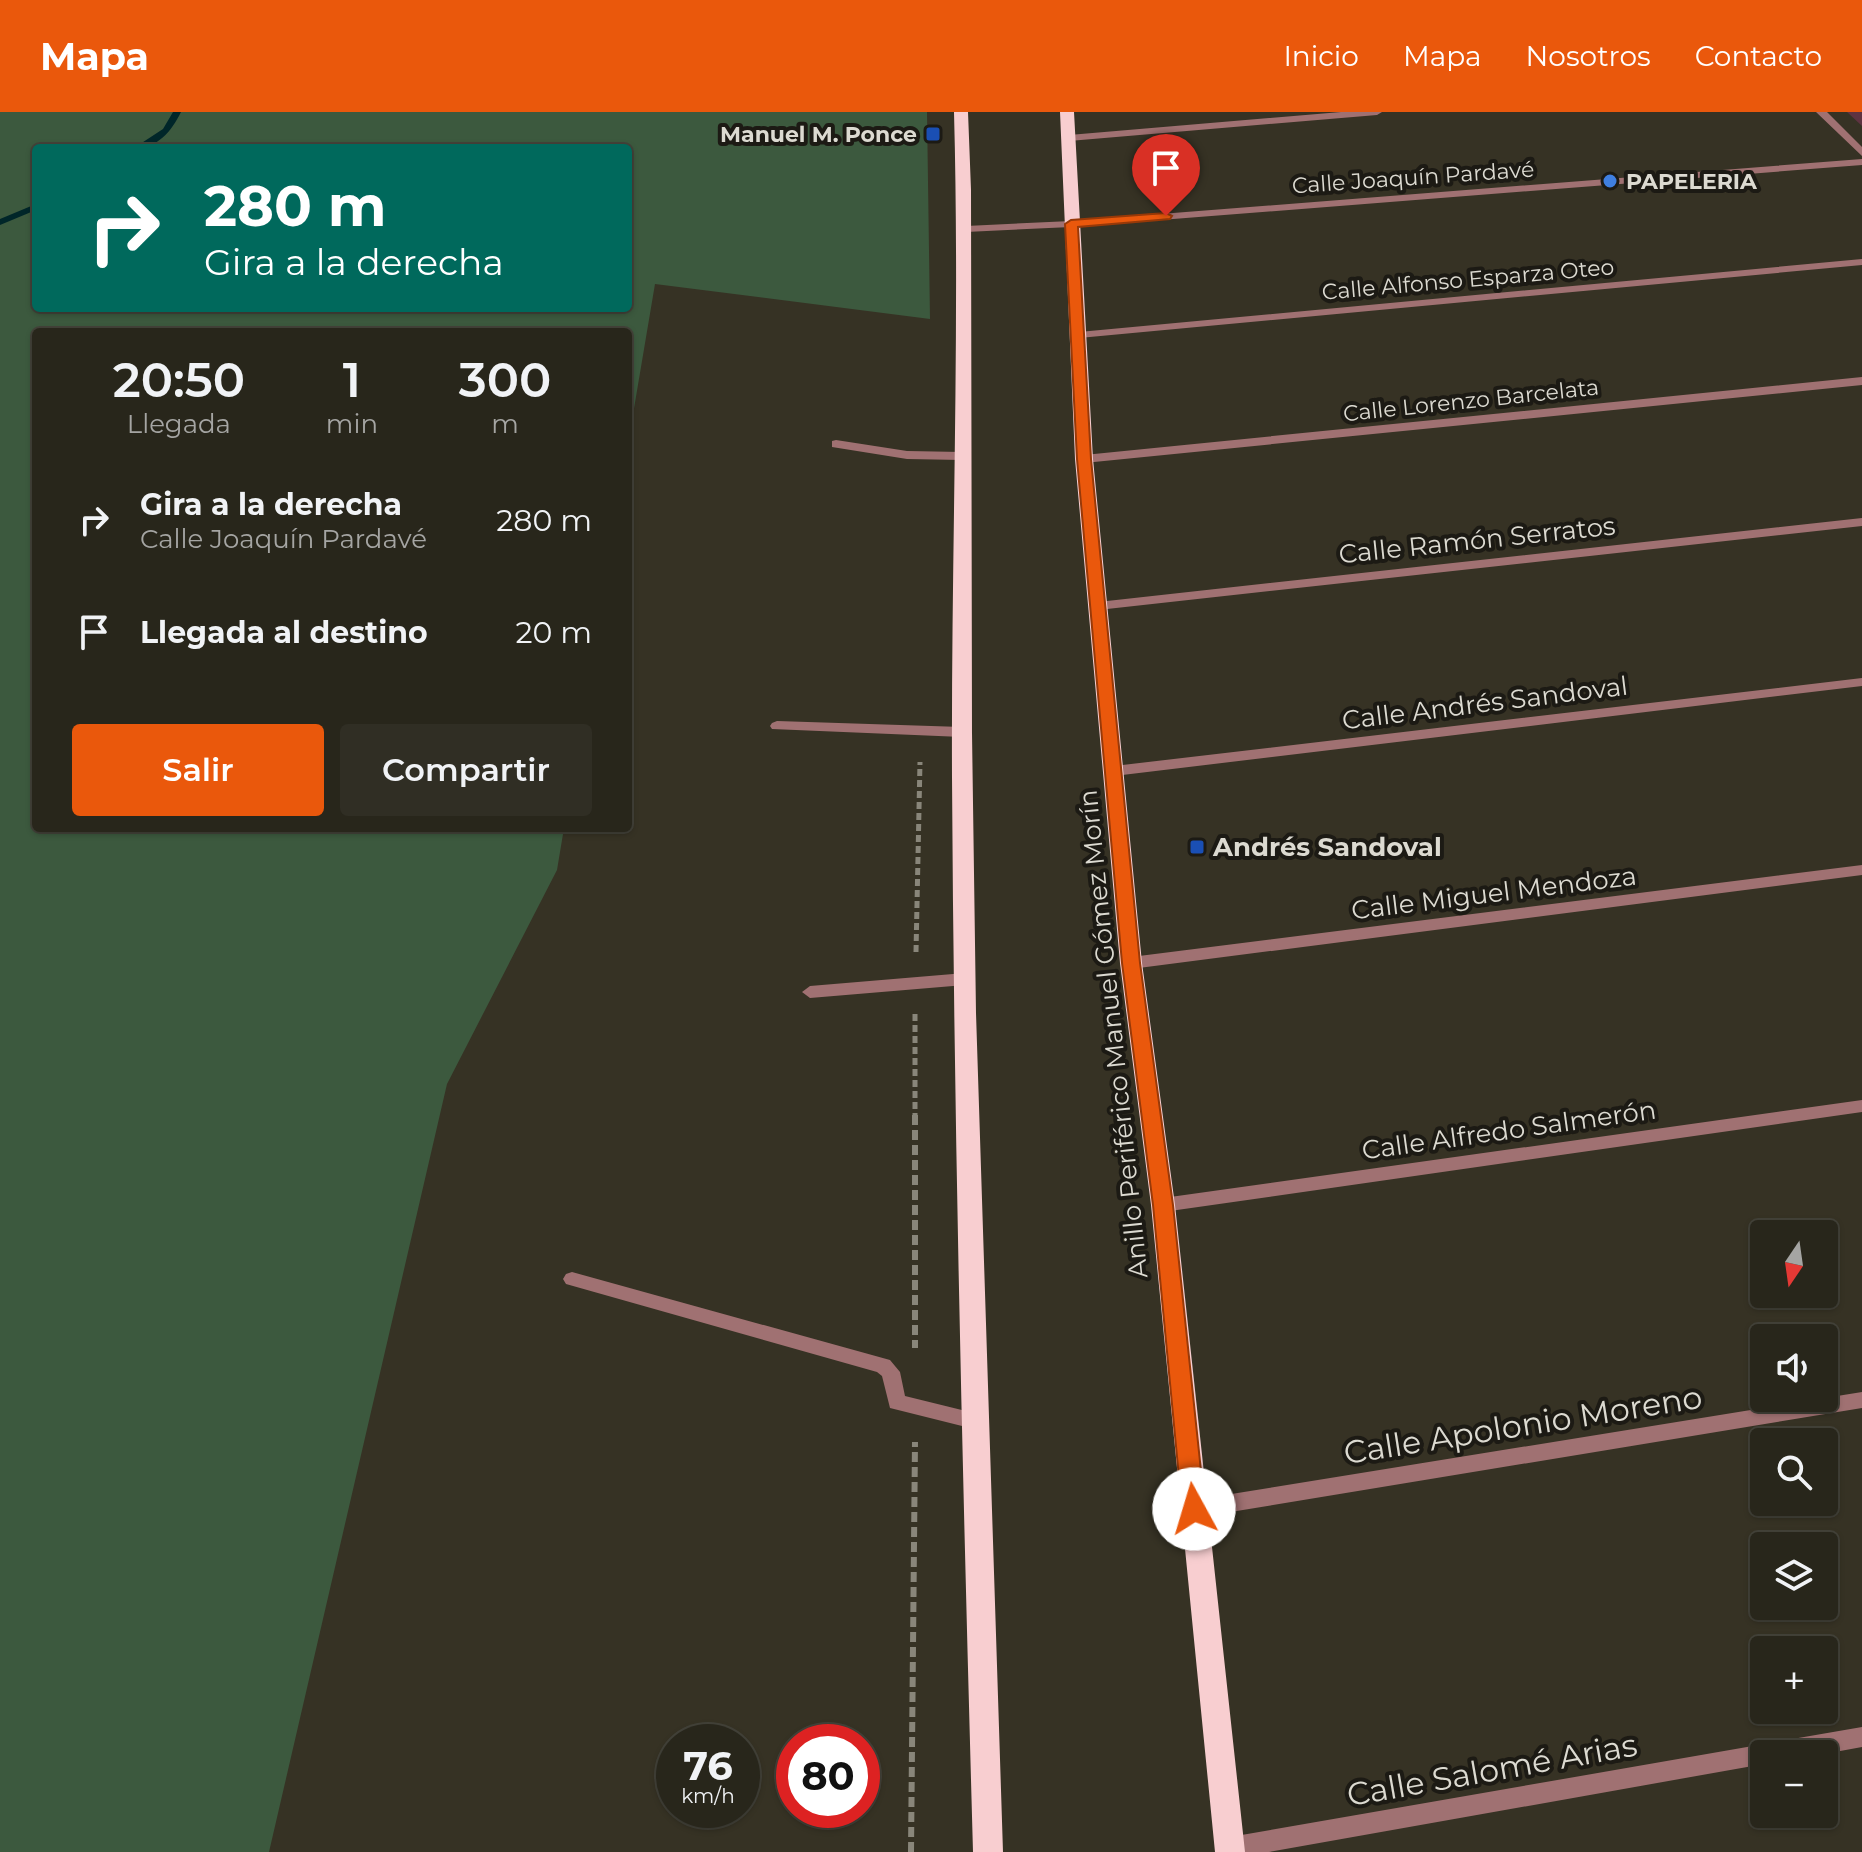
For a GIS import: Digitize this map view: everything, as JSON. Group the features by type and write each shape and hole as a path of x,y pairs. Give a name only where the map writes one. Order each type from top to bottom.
{"highway":[{"path":"961,112 966,229 962,456 965,979 974,1421 988,1852"},
{"name":"Anillo Periférico Manuel Gómez Morín","path":"1067,112 1084,459 1131,963 1163,1205 1230,1850"}],"street":[{"path":"1069,138 1377,112"},
{"path":"1821,112 1862,153"},
{"name":"Calle Joaquín Pardavé","path":"966,229 1071,224 1862,162"},
{"name":"Calle Alfonso Esparza Oteo","path":"1079,335 1862,262"},
{"name":"Calle Lorenzo Barcelata","path":"1084,459 1862,381"},
{"path":"836,444 907,455 962,456"},
{"name":"Calle Ramón Serratos","path":"1098,606 1862,522"},
{"name":"Calle Andrés Sandoval","path":"1114,771 1862,682"},
{"path":"777,726 962,732"},
{"name":"Calle Miguel Mendoza","path":"1131,963 1862,870"},
{"path":"810,992 965,979"},
{"name":"Calle Alfredo Salmerón","path":"1163,1205 1862,1106"},
{"path":"572,1279 883,1366 891,1372 897,1402 974,1421"},
{"name":"Calle Apolonio Moreno","path":"1194,1509 1862,1400"},
{"name":"Calle Salomé Arias","path":"1838,1741 1862,1737"},
{"name":"Calle Salomé Arias","path":"1230,1850 1750,1757"}],"path":[{"path":"911,1852 915,981 921,733"}],"green space":[{"path":"0,112 927,112 930,319 655,284 632,420 632,328 32,328 32,832 563,832 557,870 447,1084 269,1852 0,1852"}],"waterway":[{"path":"145,144 167,131 177,112"},
{"path":"0,222 32,209"}],"place":[{"name":"Manuel M. Ponce","path":"933,134"},
{"name":"PAPELERIA","path":"1610,181"},
{"name":"Andrés Sandoval","path":"1197,847"}],"route":[{"path":"1166,216 1071,224 1084,459 1131,963 1163,1205 1194,1509"}]}
